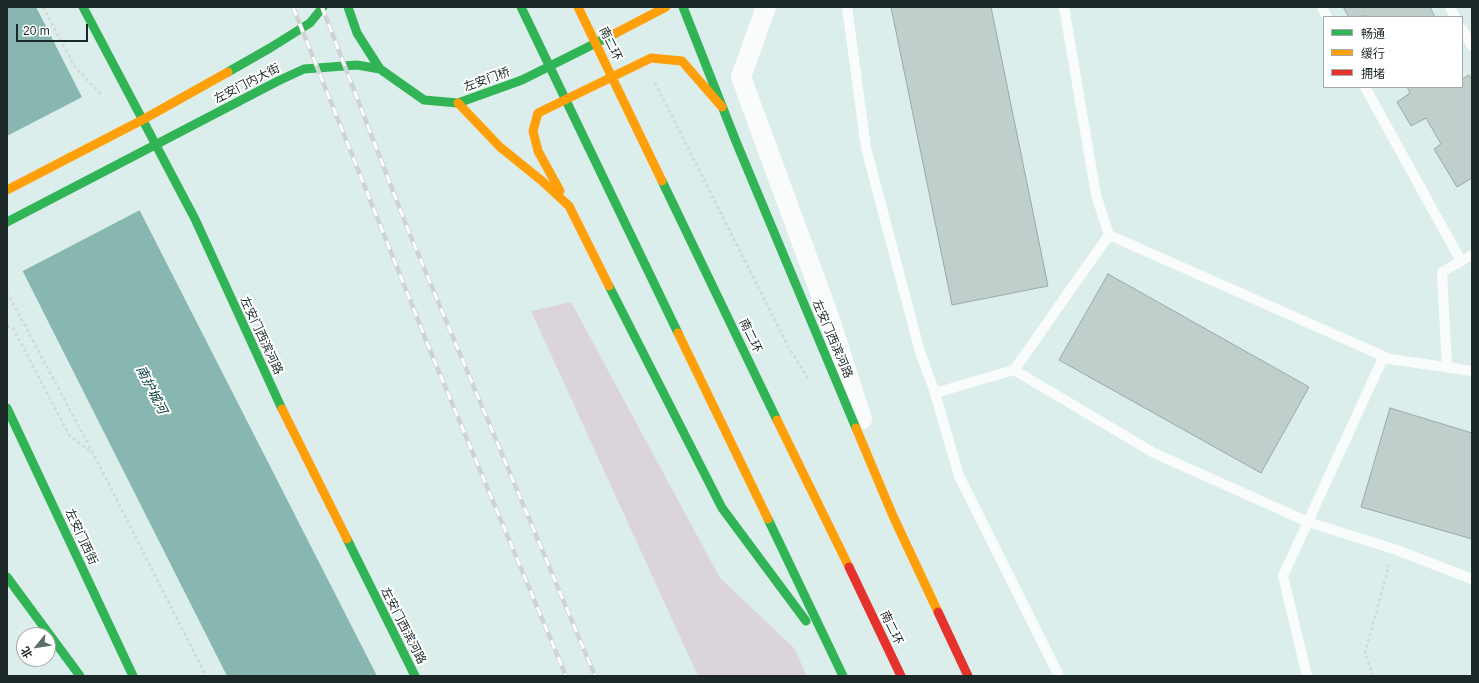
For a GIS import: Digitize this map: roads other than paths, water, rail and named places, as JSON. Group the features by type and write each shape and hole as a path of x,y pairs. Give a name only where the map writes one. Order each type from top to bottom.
{"main road":[{"name":"左安门西滨河路","path":"83,7 144,119 195,219 290,427 415,676"},
{"name":"左安门内大街","path":"7,190 144,119 270,48 310,23 323,7"},
{"name":"左安门桥","path":"348,7 356,33 380,69 424,100 458,103 522,80 666,7"},
{"path":"521,7 843,676"},
{"name":"南二环","path":"578,7 901,676"},
{"name":"左安门西滨河路","path":"683,7 722,107 893,516 968,676"},
{"path":"722,107 682,61 651,58 538,113 533,132 538,151 569,206 722,508 837,663"},
{"name":"左安门内大街","path":"7,222 304,69 357,65 380,69"},
{"path":"458,103 500,147 542,181 569,206"},
{"name":"左安门西街","path":"7,408 133,676"},
{"path":"7,578 80,676"}],"street":[{"path":"766,7 741,77 828,314 893,516"}],"lane":[{"path":"847,7 866,148 920,352 935,393 959,476 1059,676"},
{"path":"1064,7 1096,195 1109,236 1390,359"},
{"path":"1322,7 1326,16"},
{"path":"1450,7 1454,16"},
{"path":"1463,30 1472,46"},
{"path":"1366,88 1461,261"},
{"path":"935,393 1014,370 1109,236"},
{"path":"1447,367 1442,272 1472,255"},
{"path":"1307,676 1283,576 1383,358 1472,371"},
{"path":"1014,370 1154,452 1308,522 1394,549 1472,579"}],"water":[{"name":"南护城河","path":"7,7 36,7 377,676 227,676 7,240"}],"railway":[{"path":"293,7 434,360 566,676"},
{"path":"322,7 406,225 595,676"}]}
